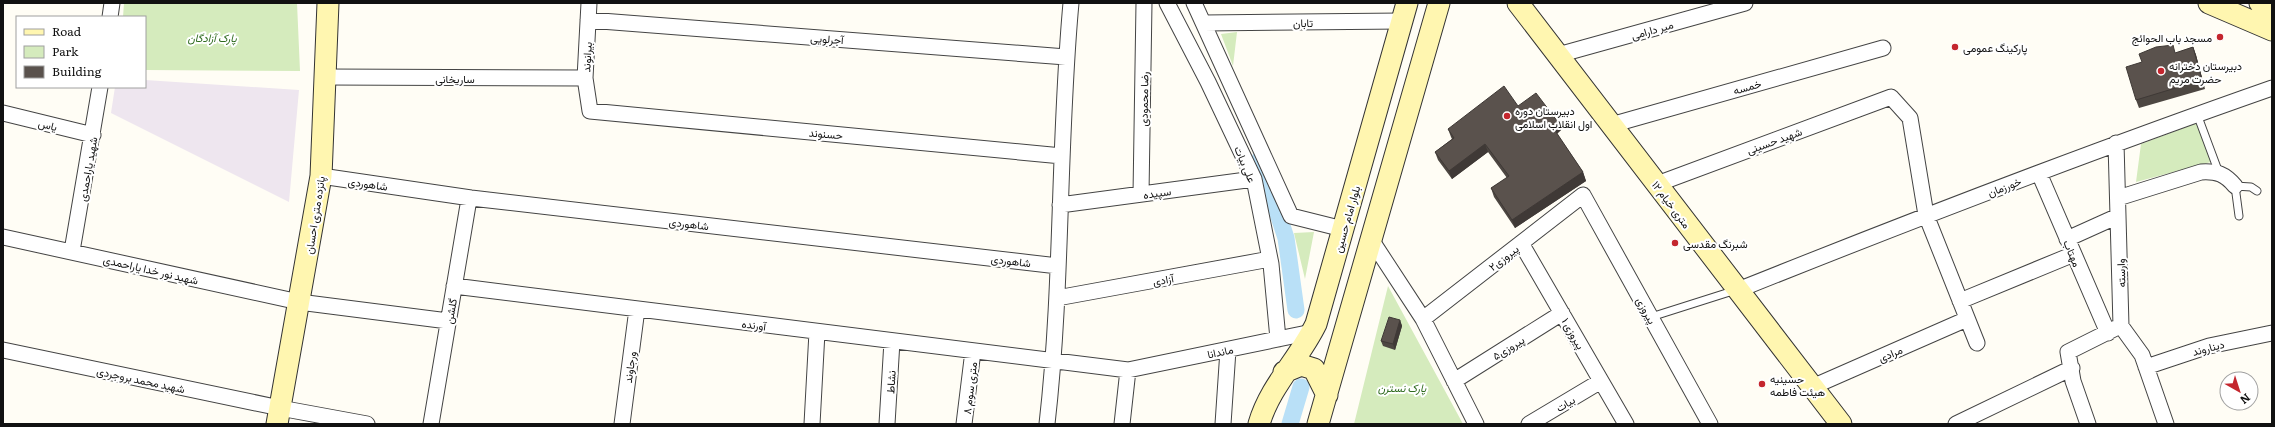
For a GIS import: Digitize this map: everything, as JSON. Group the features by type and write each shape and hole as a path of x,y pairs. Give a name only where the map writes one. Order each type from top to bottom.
{"main road":[{"name":"پانزده متری احسان","path":"278,416 321,176 328,3"},
{"path":"1318,424 1372,241 1439,3"},
{"name":"۱۲ متری خیام","path":"1518,3 1841,424"},
{"path":"2209,3 2272,30"},
{"path":"2260,3 2272,8"},
{"name":"بلوار امام حسین","path":"1258,424 1264,407 1284,372 1312,332 1343,229 1404,12"},
{"path":"1312,332 1320,345 1326,348 1337,343 1344,336"},
{"path":"1284,372 1301,365 1314,369 1327,395"}],"street":[{"path":"110,16 112,3"},
{"name":"بیرانوند","path":"589,3 585,78 590,111"},
{"path":"1047,424 1055,360 1066,57 1071,3"},
{"name":"رضا محمودی","path":"1141,194 1144,3"},
{"name":"علی بیات","path":"1167,3 1208,82 1254,179 1270,259 1278,339"},
{"name":"علی بیات","path":"1194,3 1291,216 1343,229"},
{"name":"میر دارامی","path":"1558,55 1745,3"},
{"name":"تابان","path":"1204,24 1404,12"},
{"name":"آجرلویی","path":"588,20 1066,57"},
{"name":"خمسه","path":"1612,125 1882,48"},
{"name":"ساریخانی","path":"325,78 585,78"},
{"name":"شهید یاراحمدی","path":"72,251 100,88"},
{"name":"خورزمان","path":"1738,290 1926,215 2116,143 2272,88"},
{"name":"شهید حسینی","path":"1657,184 1891,97 1910,118 1926,215"},
{"name":"حسنوند","path":"590,111 1062,156"},
{"name":"یاس","path":"3,113 93,134"},
{"name":"وارسته","path":"2116,143 2121,326"},
{"path":"2118,198 2202,172 2219,173 2229,179 2235,186"},
{"name":"مهتاب","path":"2039,173 2108,333"},
{"name":"شاهوردی","path":"321,176 471,198 1058,266"},
{"name":"سپیده","path":"1060,205 1254,179"},
{"name":"پیروزی۲","path":"1423,319 1583,195"},
{"name":"پیروزی","path":"1583,195 1710,424"},
{"name":"گلشن","path":"430,424 468,205 471,198"},
{"path":"1926,215 1977,343"},
{"path":"2067,239 2118,216"},
{"name":"شهید نور خدا یاراحمدی","path":"3,237 299,302 448,321"},
{"path":"1372,241 1423,319 1476,424"},
{"name":"پیروزی ۱","path":"1521,243 1626,424"},
{"path":"1960,301 2074,254"},
{"name":"آزادی","path":"1057,298 1270,259"},
{"name":"آورنده","path":"454,286 817,332 1055,360"},
{"name":"ورجاوند","path":"622,424 637,309"},
{"name":"پیروزی۵","path":"1454,381 1562,313"},
{"name":"مرادی","path":"1812,386 1967,319"},
{"path":"2088,424 2073,381 2072,368 2068,352 2121,326 2142,356 2166,424"},
{"path":"812,424 817,332"},
{"name":"ماندانا","path":"1055,360 1128,370 1312,332"},
{"name":"دیناروند","path":"2146,367 2209,346 2272,333"},
{"name":"نشاط","path":"887,424 892,341"},
{"name":"شهید محمد بروجردی","path":"3,350 278,416 367,424"},
{"path":"1223,424 1228,350"},
{"name":"۸ متری سوم","path":"964,424 973,351"},
{"path":"1956,424 2072,368"},
{"path":"1122,424 1128,370"},
{"name":"بیات","path":"1529,424 1601,381"}],"lane":[{"path":"2197,114 2219,173"},
{"path":"2239,216 2235,186 2251,186 2257,191"},
{"path":"1651,317 1738,290"}],"shaded area":[{"path":"146,80 299,90 289,202 111,113 115,88 146,88"}],"green space":[{"name":"پارک آزادگان","path":"124,3 297,3 300,71 146,70 146,16 123,16"},
{"path":"1237,32 1233,66 1221,34"},
{"path":"2197,123 2211,162 2136,182 2141,144"},
{"path":"1314,232 1305,279 1294,233"},
{"name":"پارک نسترن","path":"1388,286 1463,424 1354,424"}],"building":[{"path":"2173,45 2175,53 2193,47 2202,80 2136,100 2126,67 2142,62 2139,54 2156,47"},
{"path":"1504,86 1518,106 1536,93 1558,122 1552,126 1583,172 1512,220 1491,188 1509,176 1485,144 1449,171 1435,152 1454,138 1448,129"},
{"path":"1389,317 1400,320 1393,344 1381,341"}],"waterway":[{"path":"1260,159 1286,238 1296,310"},
{"path":"1290,424 1301,387"}],"place":[{"name":"مسجد باب الحوائج","path":"2220,37"},
{"name":"پارکینگ عمومی","path":"1955,47"},
{"name":"دبیرستان دخترانه حضرت مریم","path":"2161,71"},
{"name":"دبیرستان دوره اول انقلاب اسلامی","path":"1507,116"},
{"name":"شبرنگ مقدسی","path":"1675,243"},
{"name":"حسینیه هیئت فاطمه","path":"1762,384"}]}
